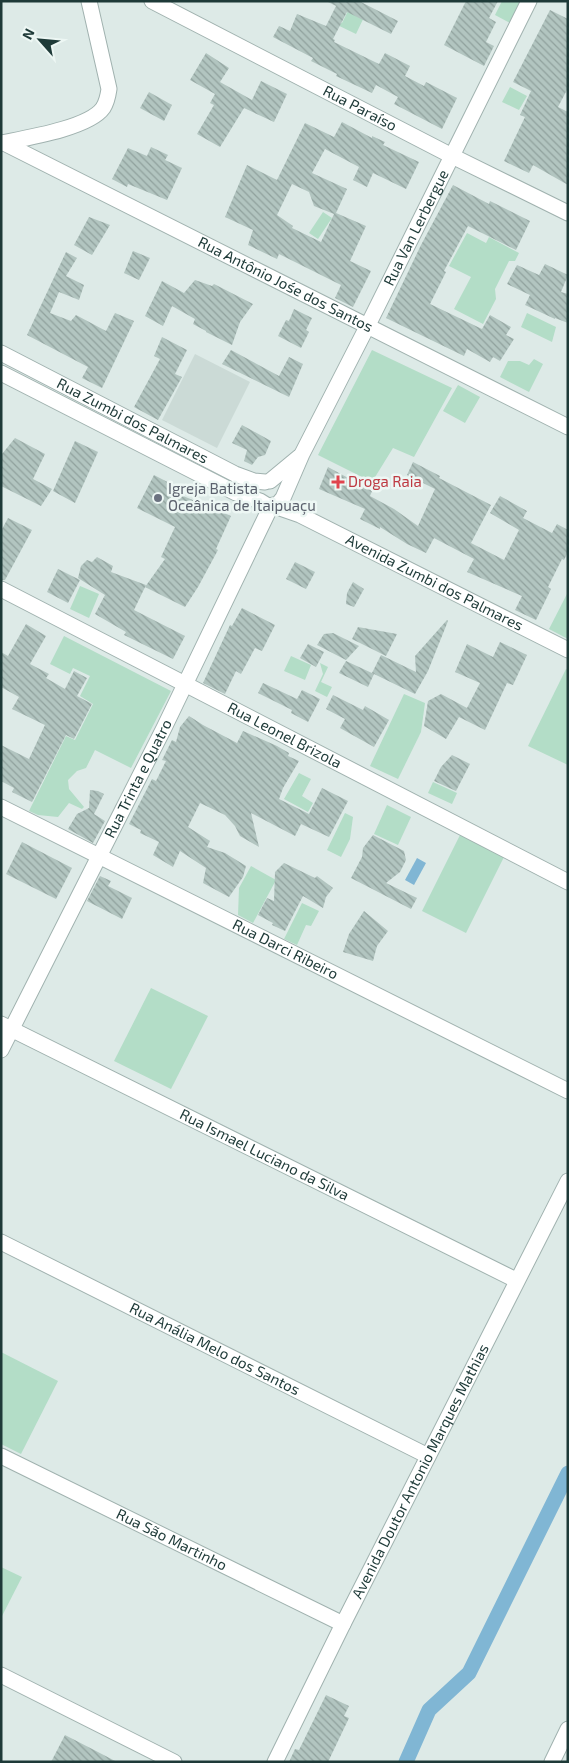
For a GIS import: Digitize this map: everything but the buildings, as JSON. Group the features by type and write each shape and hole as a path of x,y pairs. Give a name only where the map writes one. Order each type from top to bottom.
{"street":[{"path":"2,143 76,125 90,119 103,108 107,101 109,89 89,1"},
{"name":"Rua Paraíso","path":"152,1 452,156 568,213"},
{"name":"Rua Van Lerbergue","path":"274,501 302,454 368,325 529,1"},
{"name":"Rua Antônio Jośe dos Santos","path":"2,143 568,427"},
{"name":"Rua Zumbi dos Palmares","path":"1,353 235,474 254,481 267,481"},
{"name":"Rua Zumbi dos Palmares","path":"1,373 225,487 274,501"},
{"name":"Rua Van Lerbergue","path":"267,481 302,454"},
{"path":"267,481 258,491 258,496 274,501"},
{"name":"Avenida Zumbi dos Palmares","path":"267,481 274,481 281,486 274,501 568,650"},
{"name":"Rua Trinta e Quatro","path":"1,1050 7,1027 100,858 274,501"},
{"name":"Rua Leonel Brizola","path":"1,589 568,882"},
{"name":"Rua Darci Ribeiro","path":"1,807 568,1091"},
{"name":"Rua Ismael Luciano da Silva","path":"7,1027 516,1280"},
{"name":"Avenida Doutor Antonio Marques Mathias","path":"275,1762 568,1180"},
{"name":"Rua Anália Melo dos Santos","path":"1,1242 428,1456"},
{"name":"Rua São Martinho","path":"1,1456 343,1624"},
{"path":"1,1675 174,1762"},
{"path":"552,1762 568,1729"}],"shaded area":[{"path":"195,354 250,382 217,448 162,420"}],"green space":[{"path":"502,1 522,1 510,23 495,15"},
{"path":"351,5 366,13 356,34 329,21 331,18 342,23"},
{"path":"510,87 527,96 519,110 502,102"},
{"path":"323,212 332,218 318,239 309,233"},
{"path":"467,233 486,243 489,237 519,253 515,261 509,261 495,289 496,299 483,324 454,309 471,277 449,266"},
{"path":"527,313 556,327 552,342 521,327"},
{"path":"372,350 452,388 414,457 393,448 372,482 318,455"},
{"path":"534,359 543,364 529,392 500,377 508,361 520,361 529,365"},
{"path":"458,385 480,397 465,423 443,411"},
{"path":"80,586 99,594 89,618 70,609"},
{"path":"568,592 568,639 549,629"},
{"path":"64,636 171,691 131,768 95,750 86,768 77,771 68,780 69,789 84,807 82,809 69,803 58,817 38,815 29,811 66,736 75,740 93,704 80,696 90,676 73,668 70,674 50,664"},
{"path":"291,656 311,665 305,680 284,671"},
{"path":"320,663 328,667 321,682 332,687 327,697 315,691 323,674"},
{"path":"566,669 568,670 568,765 528,746"},
{"path":"404,694 425,703 421,732 398,779 370,766"},
{"path":"299,773 311,779 302,796 313,803 308,812 284,799"},
{"path":"433,782 457,793 452,804 428,793"},
{"path":"387,805 411,817 398,845 374,834"},
{"path":"345,813 353,817 350,839 341,857 327,850"},
{"path":"460,835 504,857 466,933 422,911"},
{"path":"251,866 276,880 253,923 238,915 239,888"},
{"path":"302,903 319,911 311,926 306,925 297,945 284,939"},
{"path":"151,988 208,1016 171,1089 114,1061"},
{"path":"1,1352 58,1381 21,1454 1,1444"},
{"path":"1,1567 22,1577 1,1618"}],"water":[{"path":"417,858 426,863 414,885 405,880"}],"waterway":[{"path":"406,1762 429,1710 469,1673 568,1473"}],"place":[{"name":"Droga Raia","path":"338,482"},
{"name":"Igreja Batista Oceânica de Itaipuaçu","path":"158,498"}]}
